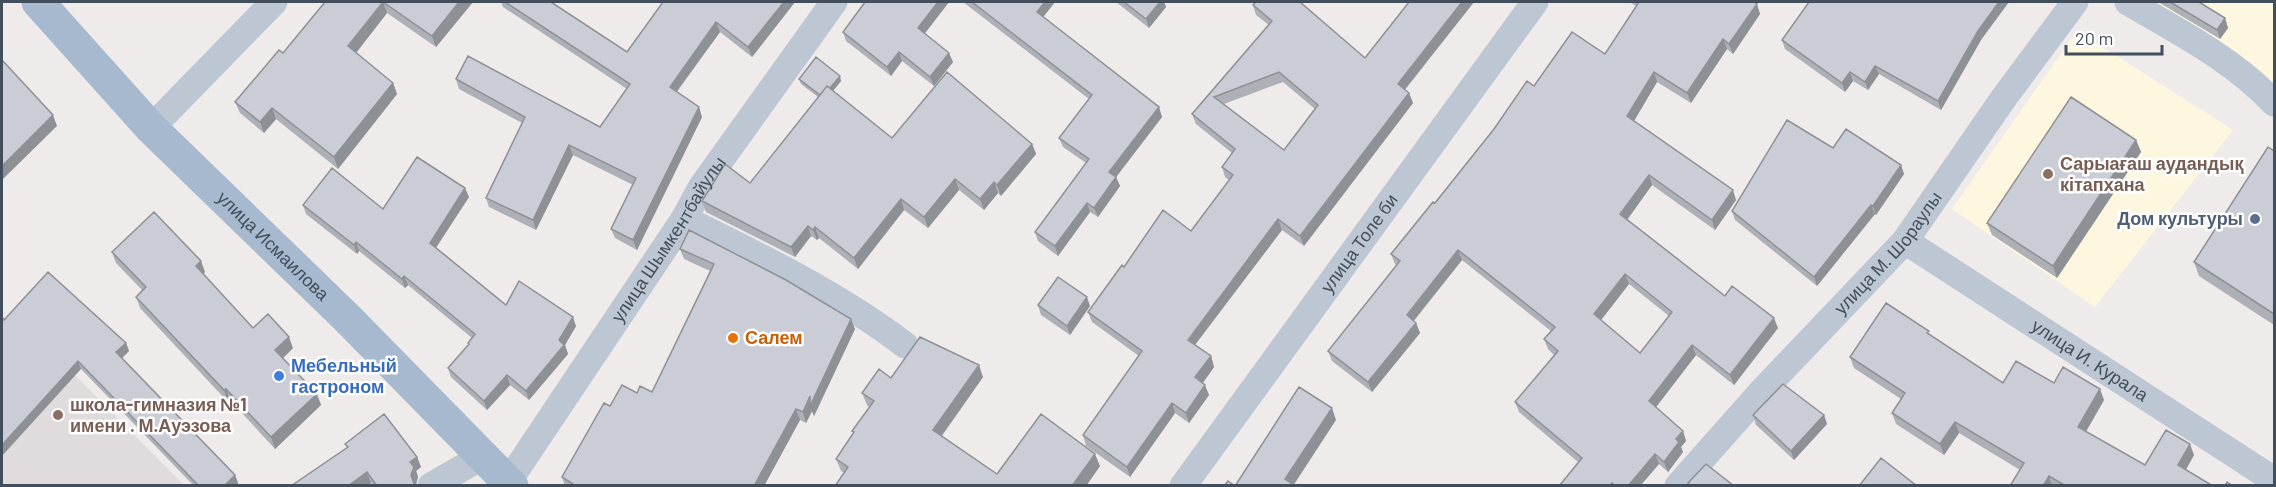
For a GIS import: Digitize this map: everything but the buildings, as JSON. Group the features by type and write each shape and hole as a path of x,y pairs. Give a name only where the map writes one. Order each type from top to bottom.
{"main road":[{"name":"улица Исмаилова","path":"38,2 151,128 348,319 510,484"}],"street":[{"path":"151,128 274,2"},
{"name":"улица Шымкентбайулы","path":"510,484 684,219 702,186 834,2"},
{"name":"улица Толе би","path":"1183,486 1535,2"},
{"name":"улица М. Шораулы","path":"1678,486 1763,390 1905,242 2003,99 2075,2"},
{"path":"2128,2 2218,56 2255,82 2274,103"},
{"path":"684,219 825,292 876,322 905,345"},
{"name":"улица И. Курала","path":"1905,242 2101,366 2274,480"},
{"path":"431,486 483,456"}],"shaded area":[{"path":"2139,2 2274,2 2274,85"},
{"path":"2077,31 2233,130 2095,307 1952,209"},
{"name":"школа-гимназия №1 имени . М.Ауэзова","path":"22,322 184,485 2,485 2,344"}],"place":[{"name":"Сарыағаш аудандық кітапхана","path":"2048,174"},
{"name":"Дом культуры","path":"2255,219"},
{"name":"Салем","path":"733,338"},
{"name":"Мебельный гастроном","path":"279,376"},
{"name":"школа-гимназия №1 имени . М.Ауэзова","path":"58,415"}]}
